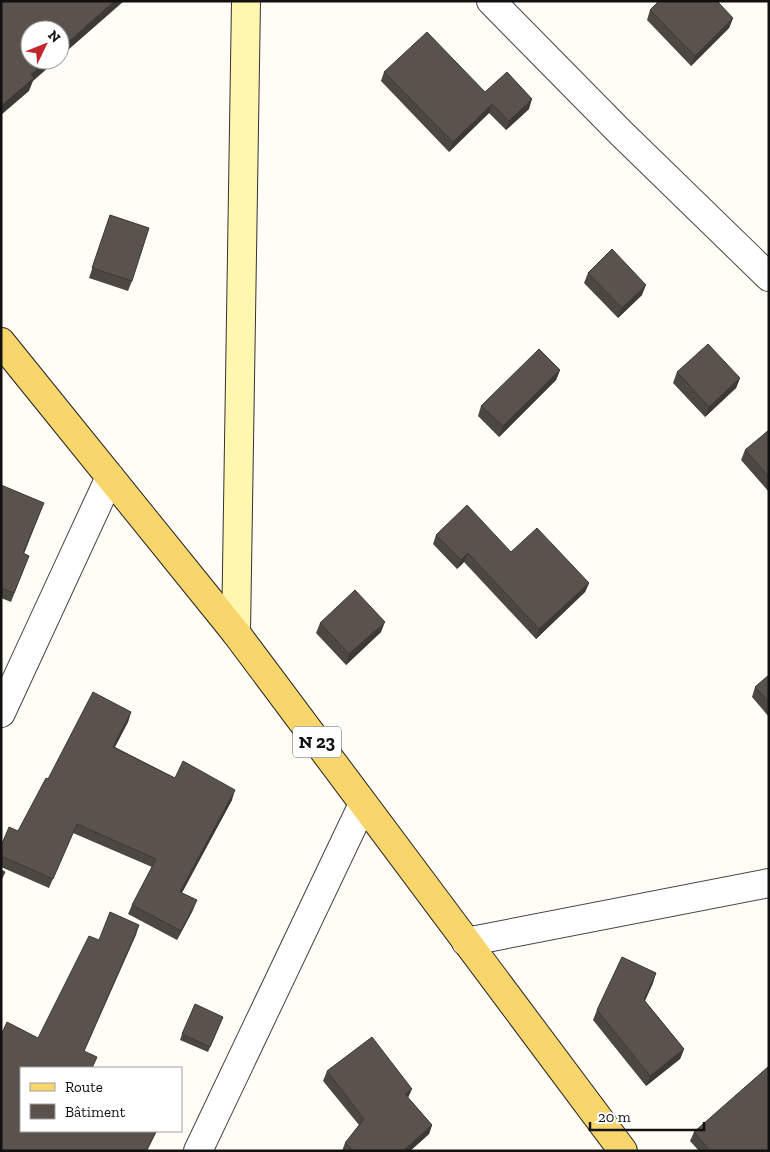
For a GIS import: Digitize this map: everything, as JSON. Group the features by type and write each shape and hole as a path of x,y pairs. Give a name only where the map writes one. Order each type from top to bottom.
{"main road":[{"path":"236,633 246,1"},
{"name":"N 23","path":"1,342 236,633 623,1151"}],"street":[{"path":"491,1 620,133 769,277"},
{"path":"1,713 110,477"},
{"path":"198,1151 363,804"},
{"path":"466,942 769,883"}],"building":[{"path":"1,1 114,1 70,40 70,20 20,20 20,70 36,70 31,74 34,78 1,106"},
{"path":"659,1 717,1 733,18 695,56 650,10"},
{"path":"427,32 485,92 507,72 532,99 509,121 492,104 453,142 384,72"},
{"path":"110,215 149,228 132,281 92,268"},
{"path":"612,249 646,285 622,308 588,273"},
{"path":"708,344 740,378 709,407 677,372"},
{"path":"539,349 560,370 503,426 481,406"},
{"path":"769,430 769,477 745,450"},
{"path":"1,485 44,503 23,553 29,556 14,593 1,588"},
{"path":"467,505 511,552 537,528 589,583 539,629 468,553 461,560 436,535"},
{"path":"355,590 385,622 349,654 320,623"},
{"path":"769,675 769,702 755,687"},
{"path":"93,692 131,712 113,747 175,778 183,761 235,790 180,892 197,900 181,931 132,905 156,859 77,824 53,879 1,856 1,846 9,827 18,831 46,778 48,779"},
{"path":"1,870 5,872 1,880"},
{"path":"110,912 139,925 84,1051 97,1057 92,1067 20,1067 20,1132 156,1132 146,1151 1,1151 1,1035 7,1022 38,1038 89,936 99,940"},
{"path":"622,957 656,973 644,1000 684,1049 650,1076 597,1010"},
{"path":"195,1004 223,1017 210,1047 182,1034"},
{"path":"372,1037 412,1089 405,1094 432,1125 403,1151 354,1151 345,1143 364,1119 327,1071"},
{"path":"769,1066 769,1151 710,1151 694,1132"}]}
